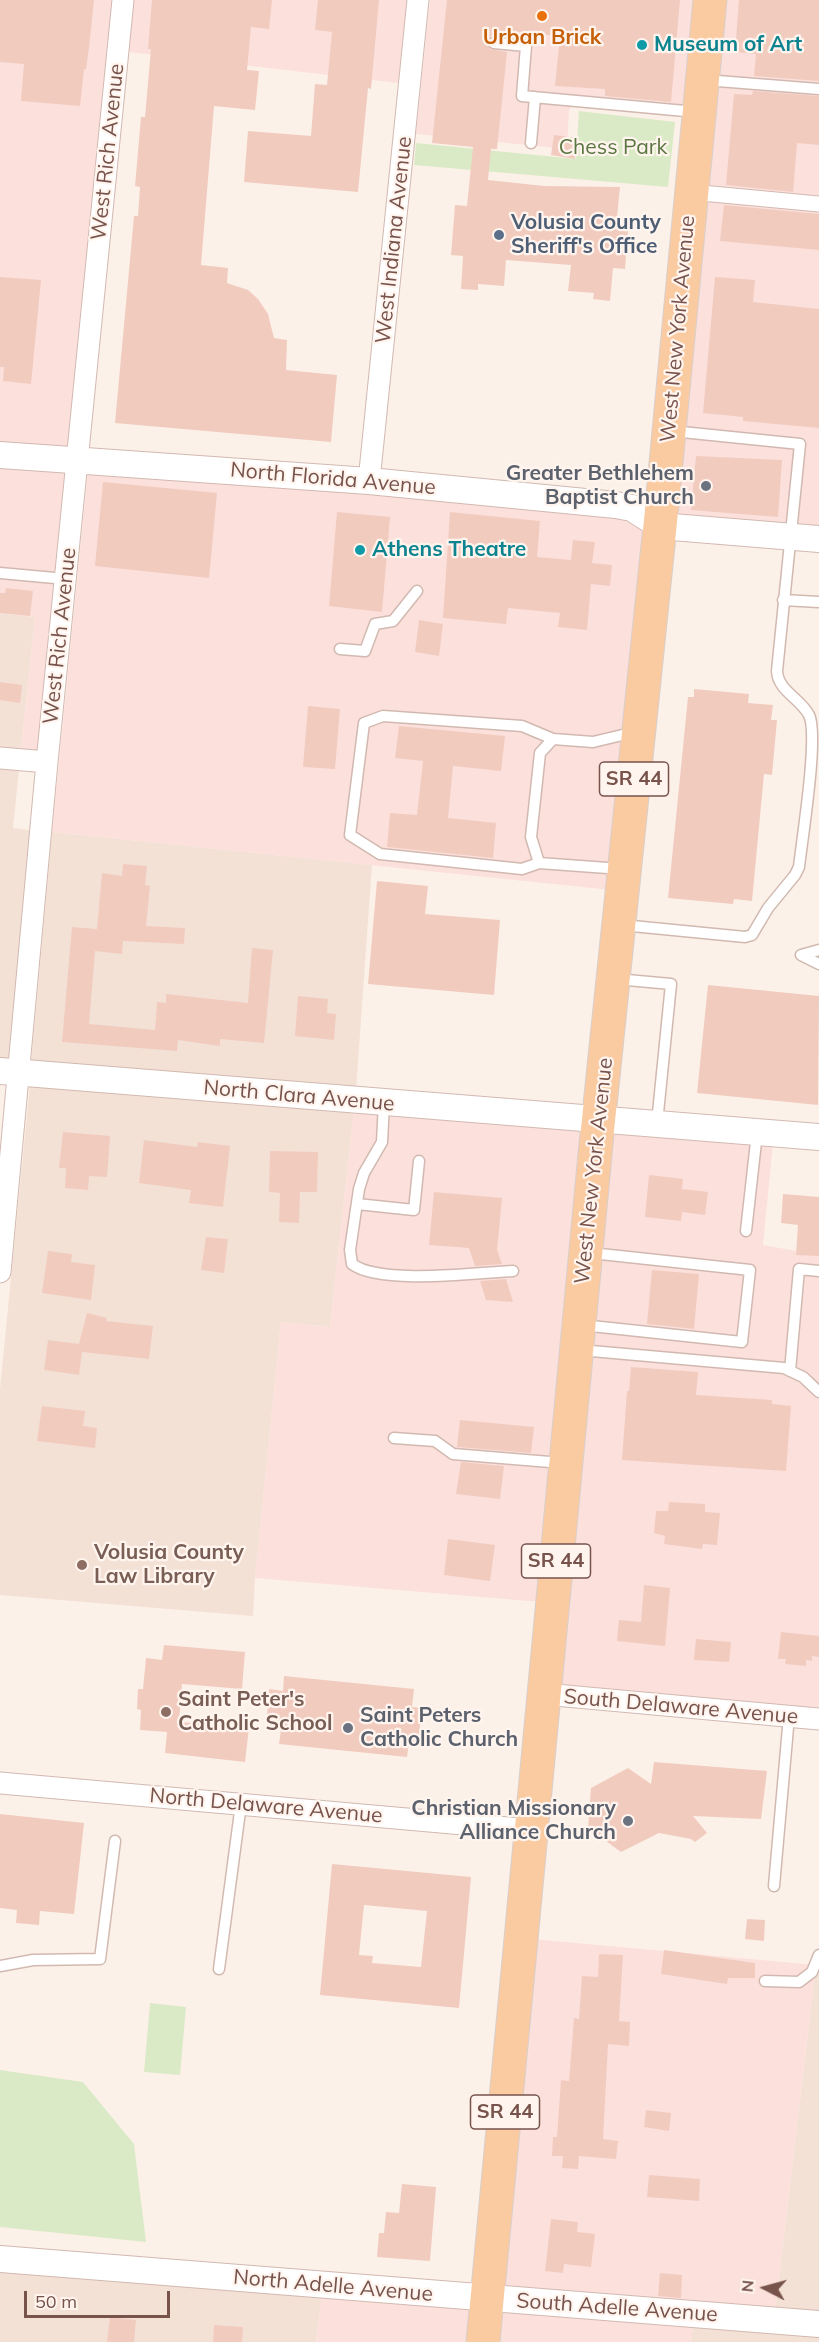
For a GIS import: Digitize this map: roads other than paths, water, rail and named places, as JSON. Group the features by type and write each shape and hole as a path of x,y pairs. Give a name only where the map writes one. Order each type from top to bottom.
{"main road":[{"name":"West New York Avenue","path":"483,2342 586,1253 660,526 710,0"}],"street":[{"name":"West Rich Avenue","path":"0,1272 10,1072 47,762 123,0"},
{"name":"West Indiana Avenue","path":"369,481 418,0"},
{"path":"691,192 819,204"},
{"name":"North Florida Avenue","path":"0,455 369,481 616,505 632,508 660,526"},
{"path":"660,526 819,539"},
{"path":"0,758 47,762"},
{"name":"North Clara Avenue","path":"10,1072 819,1137"},
{"name":"South Delaware Avenue","path":"544,1694 819,1719"},
{"name":"North Delaware Avenue","path":"0,1783 531,1830"},
{"name":"North Adelle Avenue","path":"0,2259 487,2298"},
{"name":"South Adelle Avenue","path":"487,2298 819,2324"}],"lane":[{"path":"494,42 526,46 522,96 699,112"},
{"path":"702,80 819,89"},
{"path":"531,143 535,98"},
{"path":"618,925 745,937 752,935 768,908 799,867 812,745 814,713 780,684 777,678 789,537 800,444 668,431"},
{"path":"0,573 66,579"},
{"path":"340,649 365,651 375,624 393,621 417,591"},
{"path":"783,600 819,602"},
{"path":"624,869 539,863 522,869 380,854 350,835 364,723 383,716 522,726 553,739 593,742 639,731"},
{"path":"539,863 531,837 540,753 553,739"},
{"path":"819,950 801,956 819,964"},
{"path":"613,979 670,984 656,1125"},
{"path":"384,1103 382,1142 364,1173 358,1190 350,1250 352,1264 360,1270 404,1276 513,1271"},
{"path":"746,1231 758,1132"},
{"path":"357,1204 414,1210 419,1161"},
{"path":"578,1337 742,1342 750,1270 586,1253"},
{"path":"790,1371 799,1269 819,1271"},
{"path":"578,1337 784,1368 803,1377 819,1392"},
{"path":"394,1438 435,1440 453,1454 566,1463"},
{"path":"774,1886 789,1716"},
{"path":"219,1970 242,1804"},
{"path":"0,1966 33,1960 100,1959 115,1841"},
{"path":"765,1981 799,1982 812,1972 819,1956"}],"place":[{"name":"Urban Brick","path":"542,16"},
{"name":"Museum of Art","path":"642,45"},
{"name":"Volusia County Sheriff's Office","path":"499,235"},
{"name":"Greater Bethlehem Baptist Church","path":"706,486"},
{"name":"Athens Theatre","path":"360,550"},
{"name":"Volusia County Law Library","path":"82,1565"},
{"name":"Saint Peter's Catholic School","path":"166,1712"},
{"name":"Saint Peters Catholic Church","path":"348,1728"},
{"name":"Christian Missionary Alliance Church","path":"628,1821"}],"park label":[{"name":"Chess Park","path":"613,148"}]}
